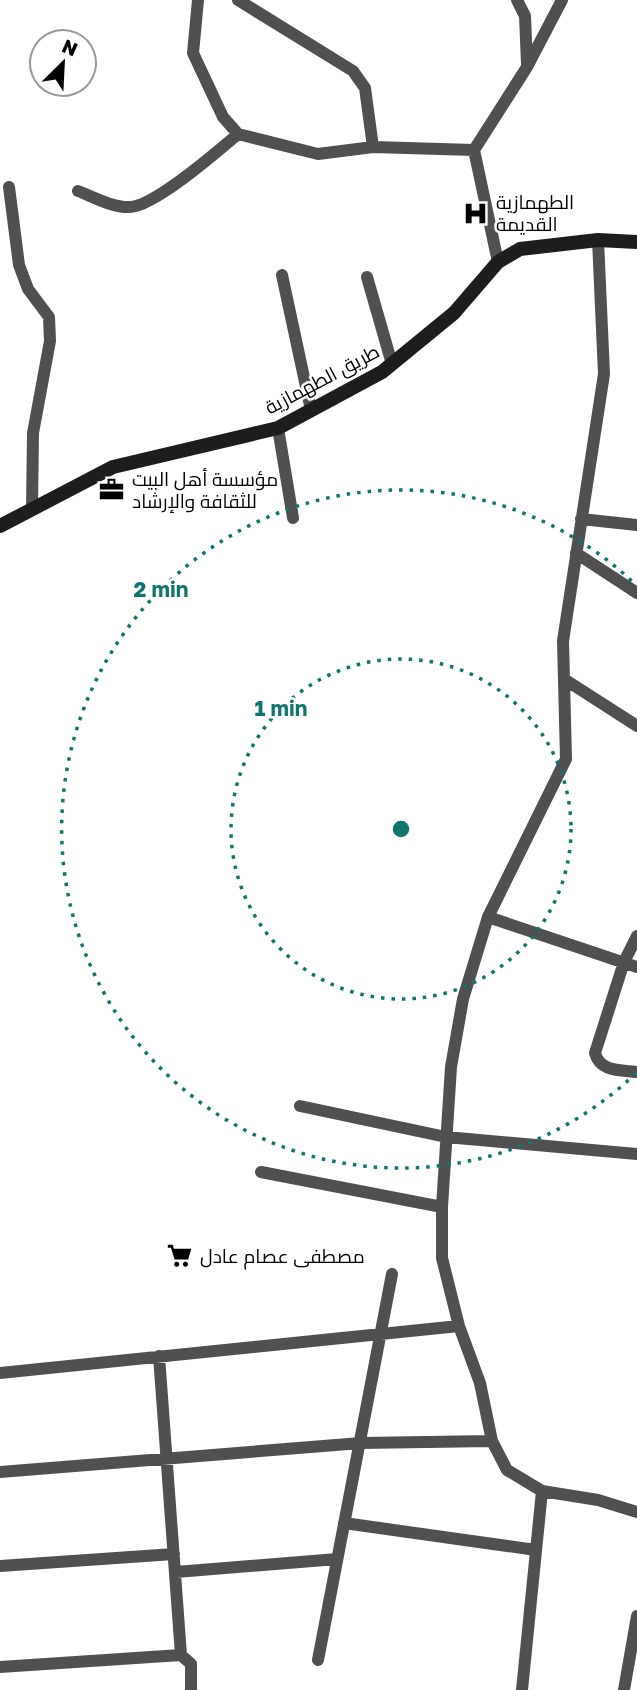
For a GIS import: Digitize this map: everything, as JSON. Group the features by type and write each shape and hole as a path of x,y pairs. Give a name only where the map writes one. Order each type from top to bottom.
{"main road":[{"name":"طريق الطهمازية","path":"0,526 113,467 278,428 392,364 454,313 498,262 520,249 598,240 637,242"}],"street":[{"path":"198,0 194,53 223,117 238,134 318,154 373,147 474,150"},
{"path":"238,0 352,71 365,88 373,147"},
{"path":"517,0 525,16 527,66"},
{"path":"498,262 474,150 527,66 562,0"},
{"path":"78,191 132,208 184,180 238,134"},
{"path":"9,187 19,265 27,289 49,317 50,341 33,433 32,509"},
{"path":"598,240 604,374 563,640 566,759 488,917 461,1013 451,1067 442,1207 442,1258 459,1326 480,1383 492,1441 507,1470 542,1491 598,1500 637,1512"},
{"path":"282,275 311,410"},
{"path":"368,278 392,364"},
{"path":"278,428 293,519"},
{"path":"581,519 637,525"},
{"path":"576,553 637,593"},
{"path":"564,679 637,726"},
{"path":"488,917 637,967"},
{"path":"637,936 624,962 595,1053 597,1062 605,1068 637,1072"},
{"path":"300,1106 446,1137 637,1154"},
{"path":"261,1172 442,1207"},
{"path":"318,1660 393,1274"},
{"path":"0,1373 459,1326"},
{"path":"159,1356 181,1655 191,1664 191,1690"},
{"path":"0,1472 361,1443 492,1441"},
{"path":"522,1690 542,1491"},
{"path":"344,1523 536,1550"},
{"path":"0,1566 174,1554"},
{"path":"176,1572 337,1559"},
{"path":"624,1690 637,1616"},
{"path":"0,1667 181,1655"}],"place":[{"name":"الطهمازية القديمة","path":"476,213"},
{"name":"مؤسسة أهل البيت للثقافة والإرشاد","path":"112,490"},
{"name":"مصطفى عصام عادل","path":"180,1256"}]}
